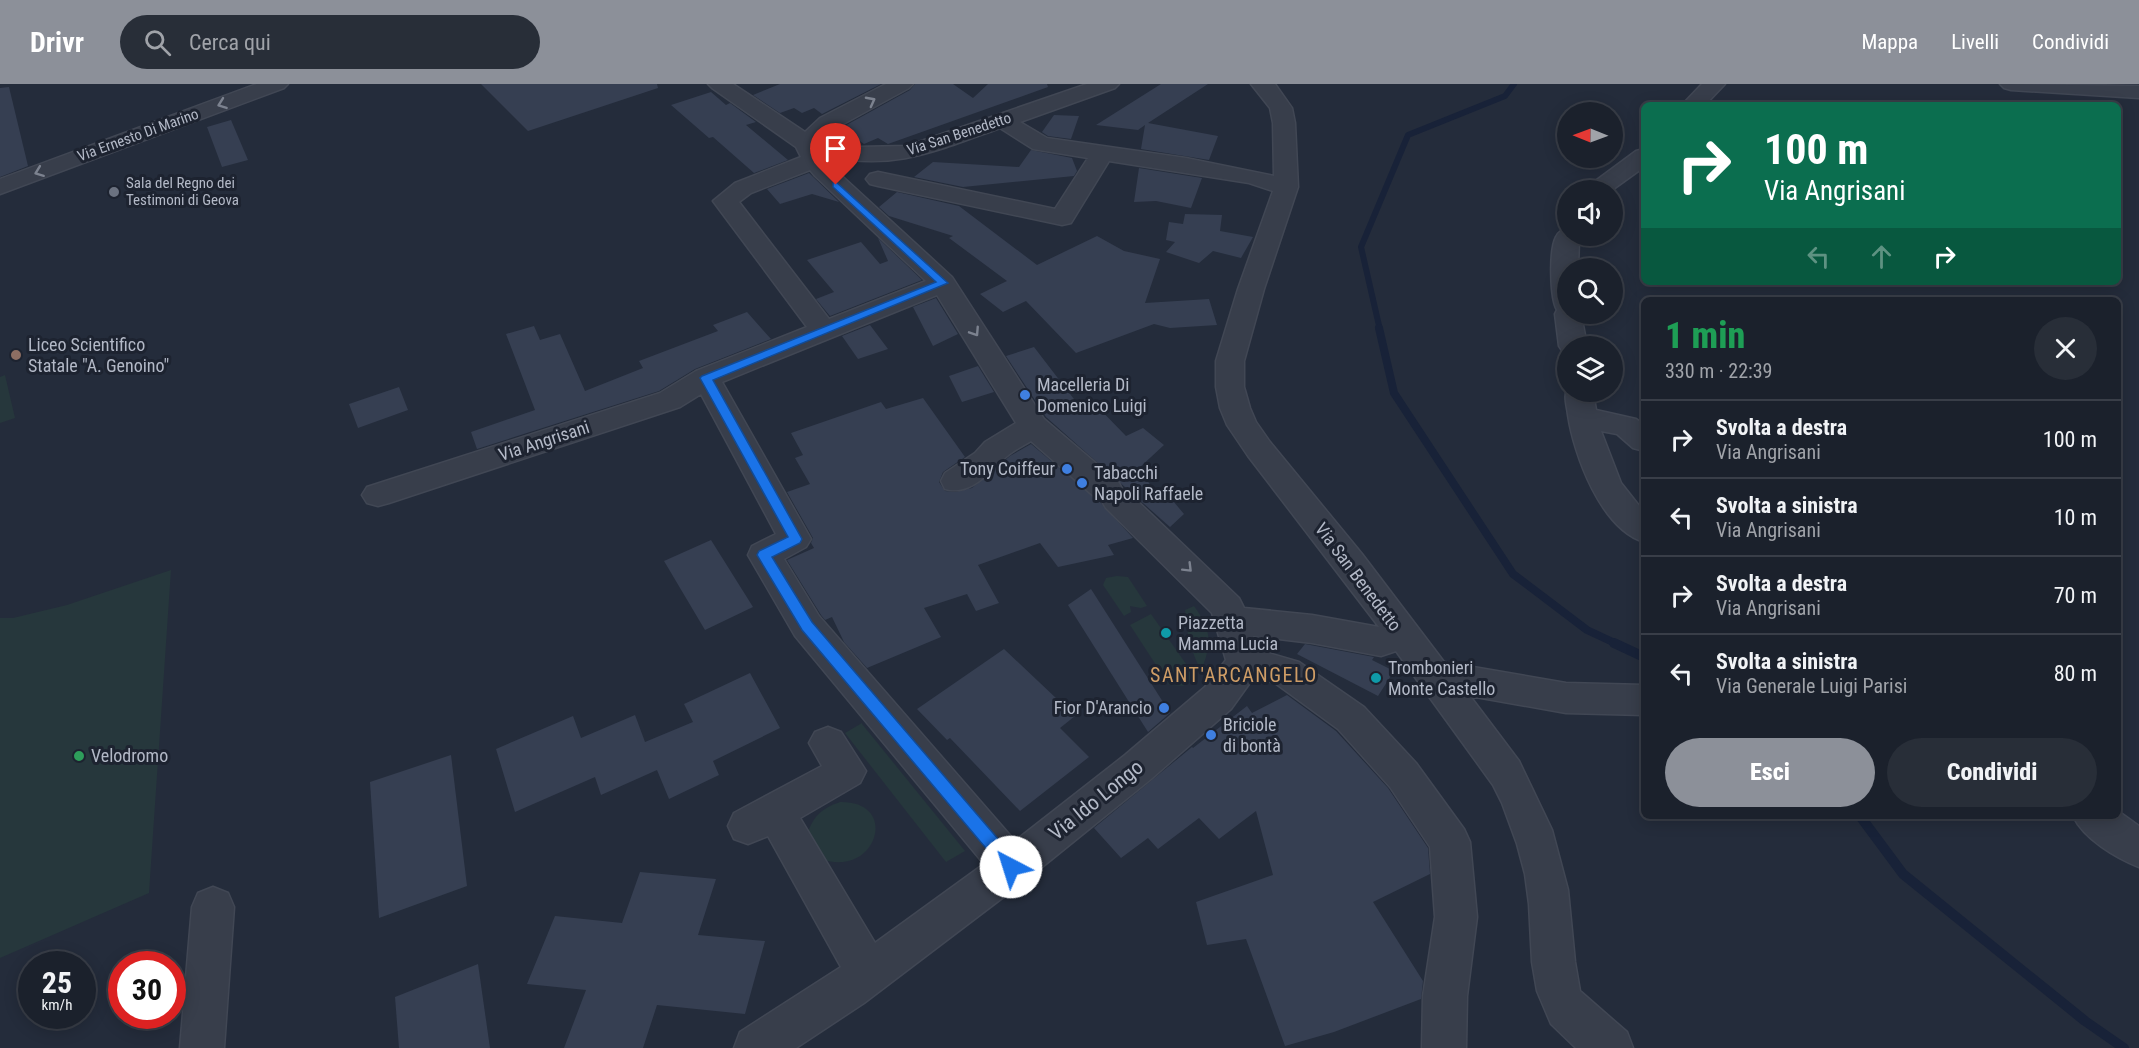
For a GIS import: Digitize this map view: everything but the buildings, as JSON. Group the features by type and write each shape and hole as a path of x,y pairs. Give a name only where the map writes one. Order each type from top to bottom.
{"street":[{"name":"Via Ernesto Di Marino","path":"0,187 276,84"},
{"path":"719,84 810,152 850,198 943,283 1033,426 1112,495 1227,607 1241,654 1246,661 1286,672 1351,718 1403,775 1450,842 1456,917 1445,996 1444,1048"},
{"path":"824,331 725,201 743,188 810,152 828,123 902,84"},
{"name":"Via San Benedetto","path":"810,152 856,156 881,156 910,152 1108,84"},
{"name":"Via San Benedetto","path":"1262,84 1281,108 1284,123 1286,187 1251,289 1230,361 1230,387 1235,408 1242,425 1350,563 1400,633 1435,675 1506,773 1524,806 1538,845 1548,891 1554,964 1564,1006 1611,1048"},
{"path":"1696,102 1714,84"},
{"path":"2011,84 2139,92"},
{"path":"1002,120 1041,144 1242,175 1286,187"},
{"path":"878,179 1062,219 1102,153"},
{"path":"1612,180 1641,158"},
{"name":"Via Angrisani","path":"378,495 670,400 706,378 943,283"},
{"path":"706,378 795,539 764,555 807,626 1011,867"},
{"path":"1580,404 1626,426 1641,438"},
{"path":"1580,404 1586,438 1606,486 1635,524 1641,528"},
{"path":"956,482 986,460 996,449 1033,426"},
{"path":"1231,620 1312,629 1381,642 1400,633"},
{"name":"Via Ido Longo","path":"756,1048 869,974 1011,867 1138,766 1218,698 1246,661"},
{"path":"1435,675 1566,698 1641,700"},
{"path":"828,743 847,771 762,819 869,974"},
{"path":"2097,819 2139,849"},
{"path":"202,1048 213,907"}],"shaded area":[{"path":"5,375 15,418 0,423 0,377"},
{"name":"Velodromo","path":"171,570 149,893 0,958 0,618 13,618 67,605"},
{"path":"1128,577 1147,606 1141,608 1130,606 1131,612 1124,616 1103,585 1106,578"},
{"path":"1194,606 1204,623 1208,637 1207,653 1201,671 1190,642 1185,610"},
{"path":"1151,614 1191,671 1191,680 1183,686 1169,685 1130,625"},
{"path":"862,723 965,851 946,862 845,733"},
{"path":"840,802 859,805 870,813 875,825 874,838 867,849 856,858 840,862 821,859 808,832 820,813"}],"waterway":[{"path":"1380,330 1361,247 1408,135 1505,96 1514,84"},
{"path":"1379,328 1394,393 1513,574 1587,630 1617,644"},
{"path":"1614,643 1641,656"},
{"path":"1862,819 1903,874 2085,1021 2124,1048"}],"place":[{"name":"Sala del Regno dei Testimoni di Geova","path":"114,192"},
{"name":"Liceo Scientifico Statale \"A. Genoino\"","path":"16,355"},
{"name":"Macelleria Di Domenico Luigi","path":"1025,395"},
{"name":"Tony Coiffeur","path":"1067,469"},
{"name":"Tabacchi Napoli Raffaele","path":"1082,483"},
{"name":"Piazzetta Mamma Lucia","path":"1166,633"},
{"name":"Trombonieri Monte Castello","path":"1376,678"},
{"name":"Fior D'Arancio","path":"1164,708"},
{"name":"Briciole di bontà","path":"1211,735"},
{"name":"Velodromo","path":"79,756"}],"district":[{"name":"SANT'ARCANGELO","path":"1234,675"}],"route":[{"path":"836,185 943,283 706,378 795,539 764,555 807,626 1011,867"}]}
